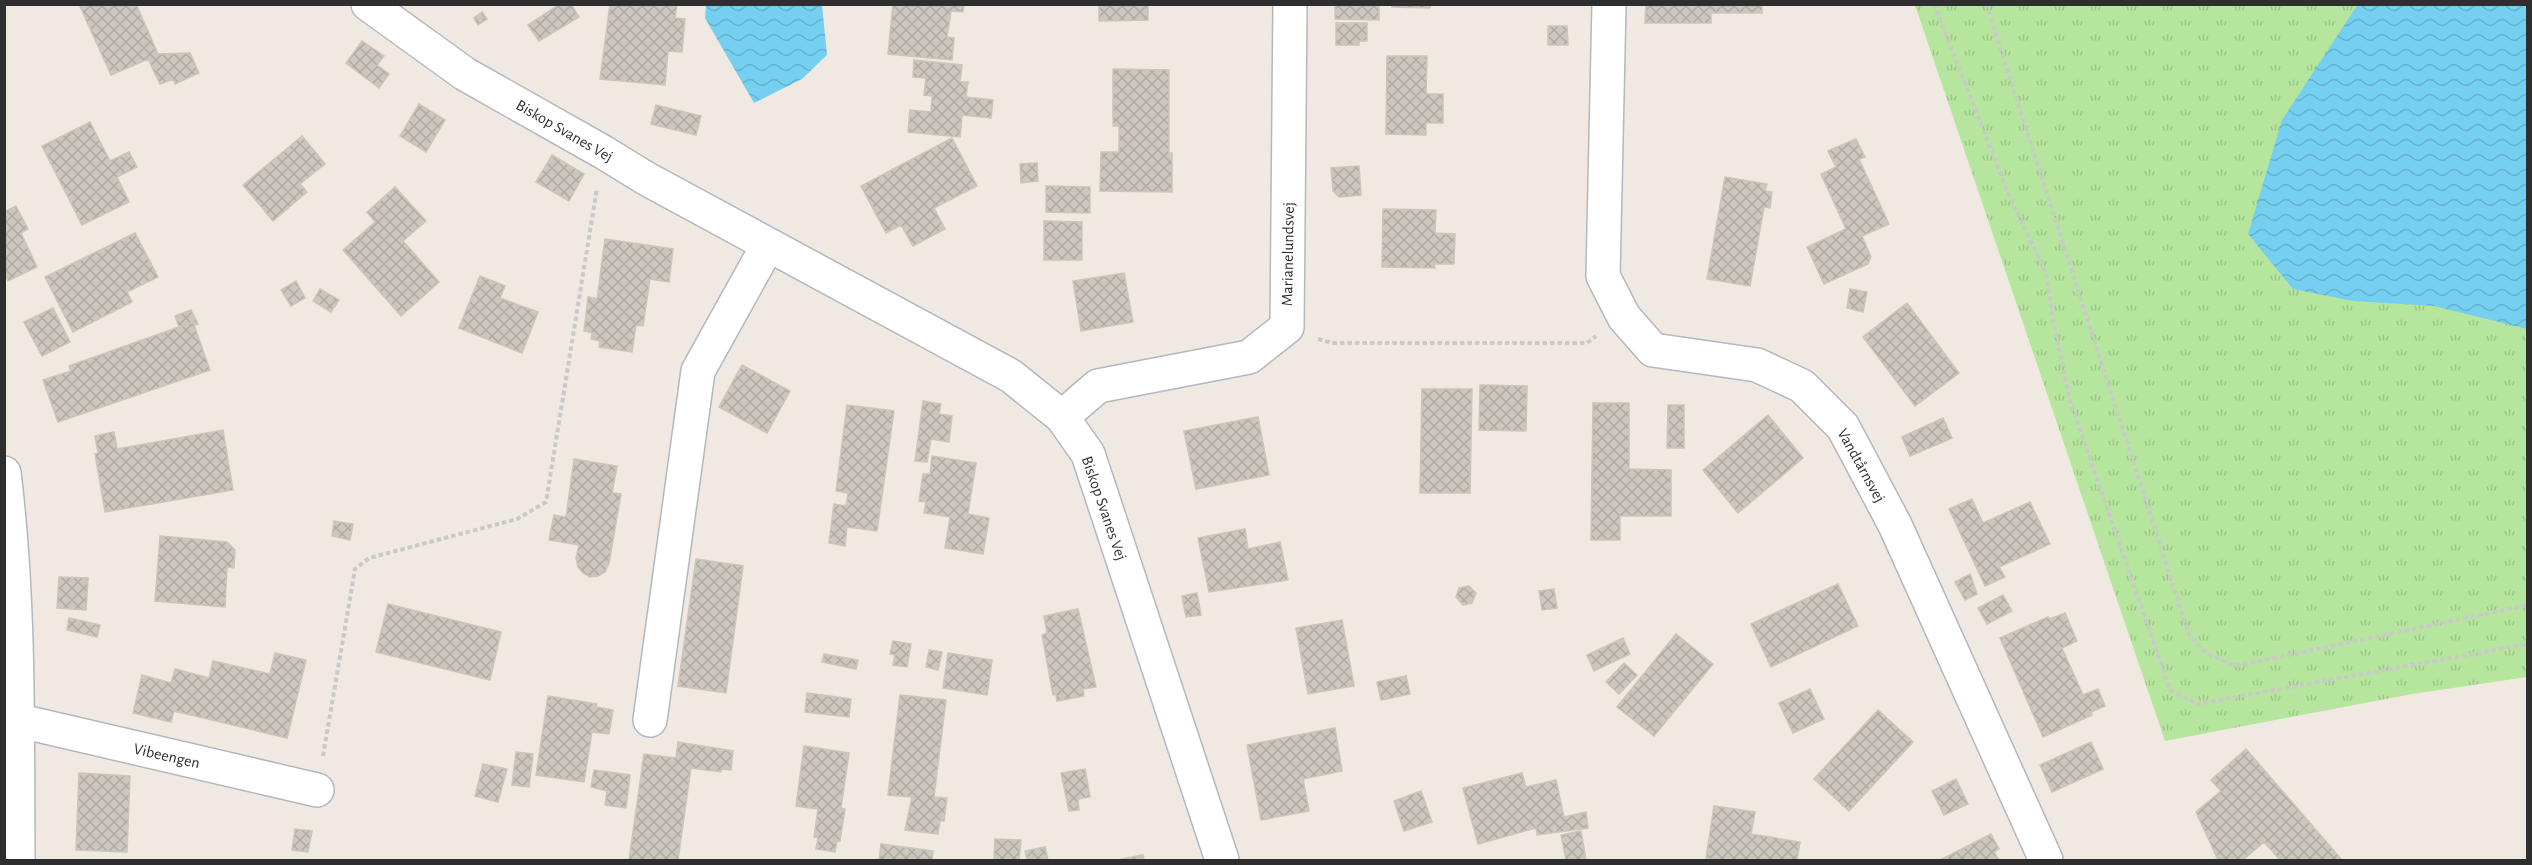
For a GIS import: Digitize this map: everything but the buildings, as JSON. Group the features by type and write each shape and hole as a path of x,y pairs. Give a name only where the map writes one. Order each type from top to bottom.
{"street":[{"name":"Biskop Svanes Vej","path":"368,4 465,74 647,179 1011,376 1062,417 1088,454 1222,861"},
{"name":"Marianelundsvej","path":"1062,417 1098,386 1249,357 1287,327 1290,4"},
{"name":"Vandtårnsvej","path":"1609,4 1604,276 1624,317 1653,350 1757,364 1802,386 1843,427 1895,525 2046,861"},
{"path":"650,720 698,371 768,245"},
{"path":"4,474 12,535 18,652 16,720 18,861"},
{"name":"Vibeengen","path":"16,720 317,790"}],"path":[{"path":"1934,4 2008,193 2046,273 2070,401 2170,690 2197,704 2528,644"},
{"path":"1986,4 2189,635 2206,653 2235,666 2528,605"},
{"path":"317,790 355,568 369,558 517,519 546,502 603,152"},
{"path":"1287,327 1332,344 1587,343"}],"green space":[{"path":"1915,5 2527,5 2527,677 2412,694 2165,741"}],"water":[{"path":"2358,4 2527,5 2527,329 2434,306 2353,301 2293,289 2248,234 2282,120"},
{"path":"706,5 822,5 827,55 802,79 754,103 705,18"}]}
